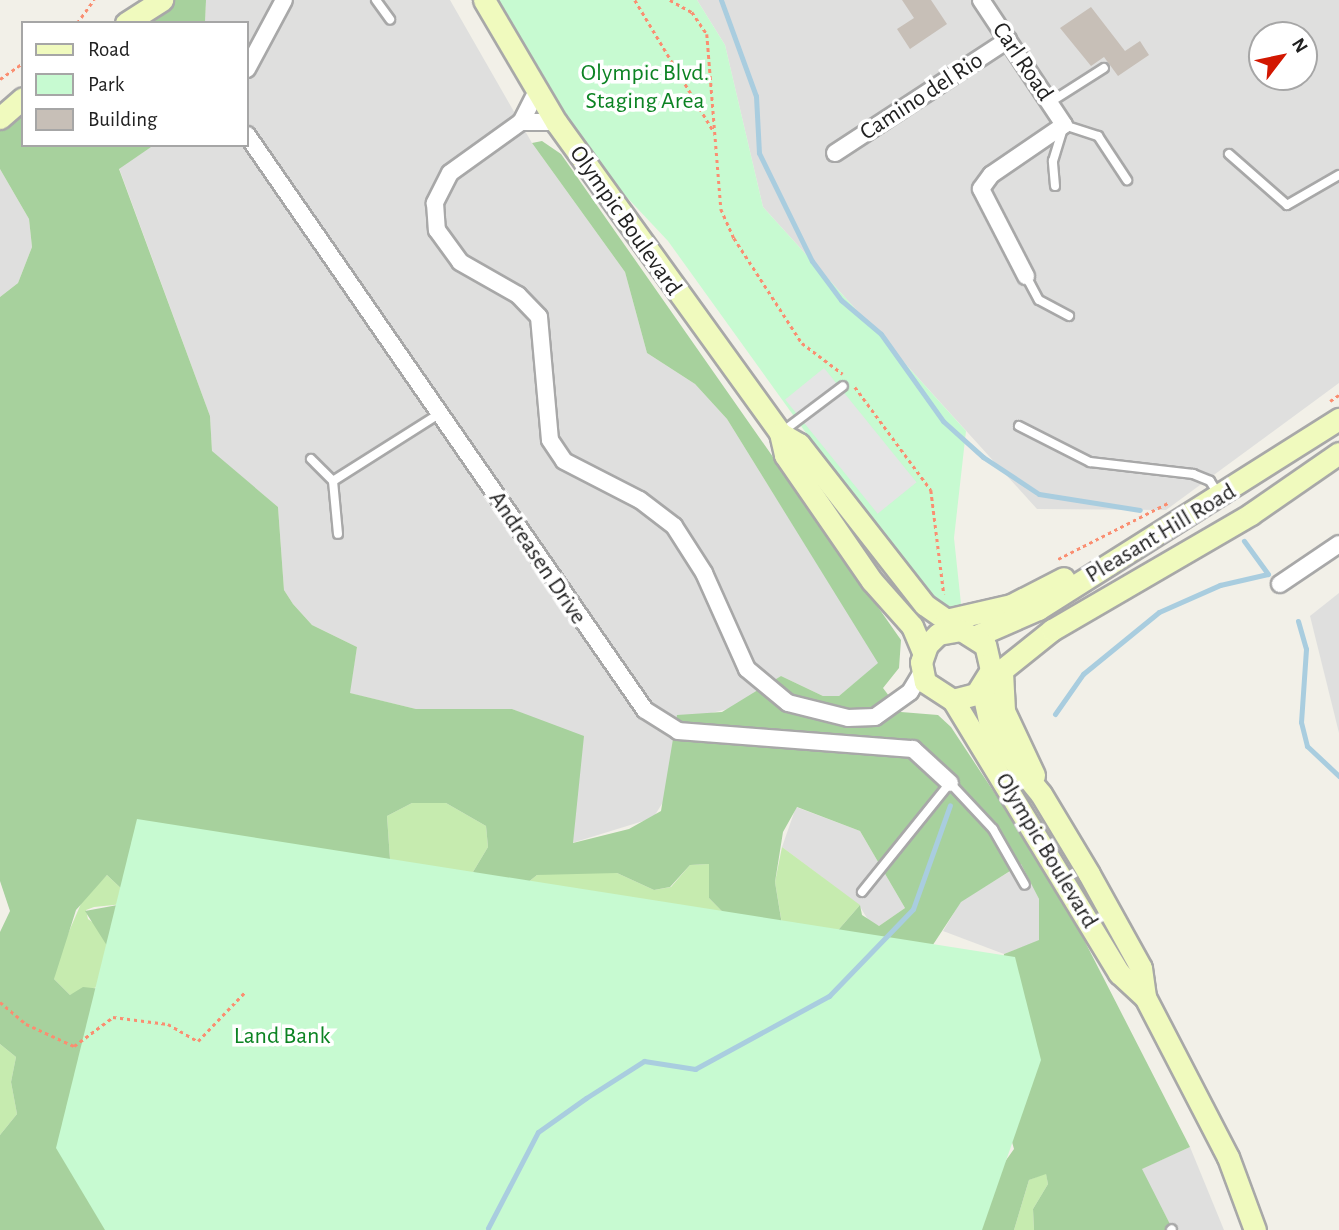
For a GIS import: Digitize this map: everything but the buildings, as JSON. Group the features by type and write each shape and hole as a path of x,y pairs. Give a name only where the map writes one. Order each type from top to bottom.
{"main road":[{"path":"128,21 162,0"},
{"name":"Olympic Boulevard","path":"484,0 556,122 780,433 785,455 872,581 912,626 932,691"},
{"path":"0,118 21,100"},
{"name":"Pleasant Hill Road","path":"961,628 1038,609 1145,538 1220,499 1339,419"},
{"name":"Olympic Boulevard","path":"780,433 799,444 905,582 961,628 990,657 990,681 1041,794 1141,968 1145,997 1228,1157 1255,1230"},
{"name":"Pleasant Hill Road","path":"990,681 1052,630 1251,514 1339,453"},
{"path":"923,662 938,634 961,628 1012,605 1145,538"},
{"path":"932,691 953,700 990,681"},
{"name":"Olympic Boulevard","path":"953,700 1119,974 1145,997"}],"street":[{"path":"248,67 284,0"},
{"name":"Carl Road","path":"981,0 1064,125"},
{"name":"Camino del Rio","path":"835,153 1008,40"},
{"path":"537,91 521,122 450,173 435,203 437,230 460,262 518,295 538,317 550,440 564,461 640,500 674,526 704,573 747,669 767,689 788,704 875,717 909,692 923,662"},
{"path":"521,122 556,122"},
{"path":"1026,276 981,189 991,175 1064,125"},
{"name":"Andreasen Drive","path":"248,136 625,687 658,722 698,733 913,749 950,783"},
{"path":"1280,584 1339,544"},
{"path":"909,692 932,691"}],"lane":[{"path":"376,0 390,19"},
{"path":"1049,103 1104,68"},
{"path":"1055,186 1053,161 1064,125 1098,136 1127,180"},
{"path":"1228,154 1287,205 1339,175"},
{"path":"1026,276 1039,300 1069,316"},
{"path":"780,433 843,386"},
{"path":"333,481 439,414"},
{"path":"1018,426 1090,461 1193,474 1210,481 1220,499"},
{"path":"311,459 333,481 338,534"},
{"path":"862,892 950,783 993,828 1026,885"}],"path":[{"path":"78,21 94,0"},
{"path":"635,0 716,135"},
{"path":"670,0 692,12 707,34 721,209 734,238 802,343 850,380 925,477 936,508 944,598"},
{"path":"0,79 21,64"},
{"path":"0,1002 26,1024 74,1046 113,1017 168,1024 198,1041 245,992"}],"shaded area":[{"path":"206,0 450,0 532,143 625,272 647,353 695,384 727,419 879,663 839,696 823,696 781,676 732,708 707,714 670,759 667,796 653,818 572,843 533,718 512,709 416,709 349,693 357,647 312,625 284,590 278,507 212,452 210,416 119,168 151,147 248,147 248,21 205,21"},
{"path":"697,0 1339,0 1339,383 1166,510 1037,509 763,207 725,45"},
{"path":"0,169 29,219 32,247 18,283 0,297"},
{"path":"824,368 917,482 878,514 785,399"},
{"path":"1339,593 1339,733 1310,616"},
{"path":"796,807 860,831 905,908 879,926 870,923 859,905 782,847"},
{"path":"1022,864 1039,899 1039,941 1004,954 943,931 961,901"},
{"path":"1190,1147 1224,1230 1173,1230 1141,1169"}],"green space":[{"path":"175,0 206,0 205,21 142,21"},
{"name":"Olympic Blvd. Staging Area","path":"484,0 697,0 725,45 763,207 966,431 954,538 962,613 932,599 903,568 668,241 556,122"},
{"path":"21,104 21,147 151,147 119,169 210,416 212,451 278,507 284,590 312,625 357,647 350,693 416,709 512,709 584,736 573,843 629,829 661,811 677,715 722,712 781,676 823,696 839,696 878,663 727,419 695,384 647,353 625,272 532,143 542,141 561,154 901,640 899,668 883,688 901,712 938,715 951,727 1058,889 1190,1147 1142,1169 1173,1230 1034,1230 1033,1209 1048,1184 1046,1174 1029,1180 1014,1230 976,1230 994,1177 1014,1149 999,1095 1029,1061 1035,1042 1028,1022 998,994 1004,954 1039,940 1039,899 1021,864 961,902 923,960 935,997 923,1017 882,1035 873,1069 870,1107 881,1126 966,1150 971,1164 929,1174 911,1188 955,1230 821,1230 844,1215 864,1160 825,1143 808,1119 794,1126 789,1147 750,1158 746,1177 771,1192 751,1223 715,1218 700,1221 696,1230 643,1230 653,1206 724,1126 727,1109 711,1098 667,1102 566,1144 553,1230 0,1230 0,1135 17,1114 11,1082 16,1057 0,1044 0,932 10,911 0,881 0,297 18,283 32,247 29,219 0,169 0,124","holes":["412,803 446,803 486,826 488,847 470,877 428,908 418,933 417,952 435,957 537,875 617,873 654,890 670,887 690,865 709,864 709,898 750,940 769,945 783,931 775,882 783,832 797,807 860,831 905,908 879,926 862,915 860,905 833,936 802,945 751,991 690,1018 613,1013 595,1023 588,1046 568,1055 539,1023 529,999 577,961 579,945 567,939 482,992 466,1030 434,1007 405,1018 373,1057 386,1083 313,1089 297,1077 292,1053 310,1024 299,993 306,971 348,894 392,888 387,816","107,875 126,893 123,904 85,911 116,960 131,969 142,942 157,951 159,969 149,995 153,1008 186,1013 198,1025 215,1016 234,1018 240,1016 247,983 262,980 260,1014 206,1065 189,1072 177,1060 167,1027 141,1014 121,991 83,987 70,995 54,979 76,910"]},
{"path":"412,803 446,803 486,826 488,847 470,877 428,908 418,933 417,952 435,957 537,875 559,871 617,873 654,890 671,887 690,865 709,864 709,898 750,940 769,945 783,930 775,882 782,847 860,905 833,936 802,945 751,991 690,1018 613,1013 595,1023 588,1046 567,1055 539,1023 529,999 577,961 579,945 567,939 483,992 466,1031 434,1007 405,1018 373,1057 386,1083 313,1089 297,1077 292,1053 309,1024 299,993 306,971 348,894 392,888 387,816"},
{"name":"Land Bank","path":"137,819 1015,957 1041,1060 982,1230 105,1230 56,1148"},
{"path":"107,875 126,893 123,904 86,910 88,919 159,969 70,995 54,979 55,964 83,899"},
{"path":"0,1044 16,1057 11,1082 17,1114 0,1135"},
{"path":"1046,1173 1048,1184 1033,1209 1034,1230 1014,1230 1029,1180"}],"waterway":[{"path":"721,0 756,96 759,153 812,261 841,300 881,334 943,421 983,457 1039,494 1140,510"},
{"path":"1055,714 1083,674 1159,612 1220,585 1268,574 1244,541"},
{"path":"1298,621 1306,649 1301,722 1307,746 1339,776"},
{"path":"488,1228 538,1132 586,1098 644,1061 695,1069 829,996 913,909 950,805"}]}
